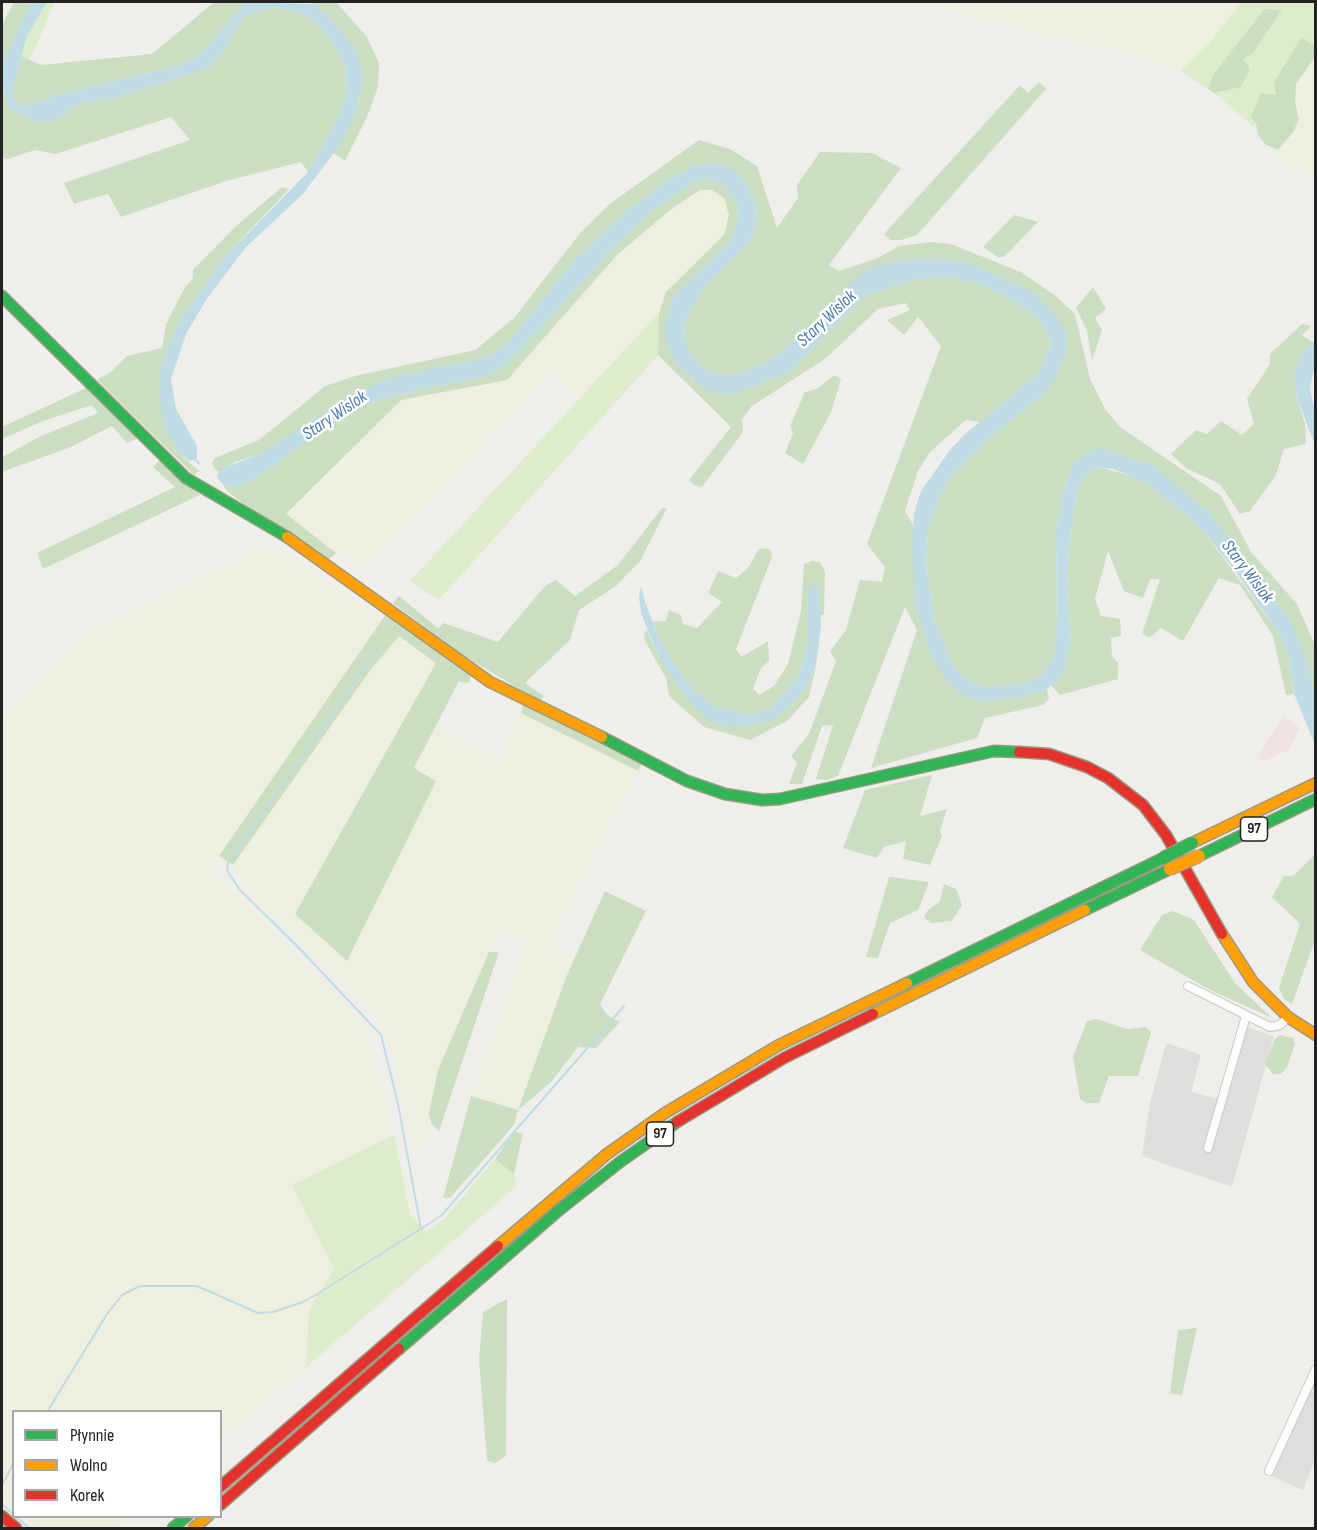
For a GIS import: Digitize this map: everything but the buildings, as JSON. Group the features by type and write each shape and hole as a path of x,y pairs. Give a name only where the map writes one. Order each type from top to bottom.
{"main road":[{"path":"2,296 186,478 290,538 490,682 691,783 725,794 762,800 780,799 994,751 1049,754 1087,767 1108,778 1143,805 1160,827 1237,960 1253,982 1288,1017 1316,1035"},
{"name":"97","path":"222,1485 549,1201 607,1154 665,1113 778,1045 1316,783"},
{"name":"97","path":"222,1503 558,1211 620,1162 674,1124 784,1058 1313,800"},
{"path":"2,1516 16,1528"},
{"path":"173,1528 185,1518"},
{"path":"194,1528 206,1518"}],"street":[{"path":"1188,986 1270,1026 1280,1025 1288,1017"},
{"path":"1208,1148 1246,1016"},
{"path":"1269,1471 1316,1369"}],"shaded area":[{"path":"1284,715 1300,728 1289,750 1264,761 1258,756"},
{"path":"1246,1027 1274,1036 1232,1187 1142,1156 1150,1103 1166,1043 1201,1055 1191,1092 1224,1100"},
{"path":"1315,1374 1315,1460 1303,1490 1271,1476"}],"green space":[{"path":"14,2 31,2 2,76 2,25"},
{"path":"47,2 55,2 30,59 21,56 27,36"},
{"path":"214,2 246,2 200,55 178,66 56,95 26,106 16,103 12,91 21,56 41,65 152,54"},
{"path":"309,2 336,2 367,37 379,63 378,87 367,117 345,161 334,153 357,110 363,79 315,4"},
{"path":"930,2 1242,2 1210,42 1180,71 1129,53 943,10"},
{"path":"1242,2 1315,2 1315,47 1303,38 1276,95 1256,124 1252,125 1214,93 1223,92 1243,59 1253,53 1281,10 1264,9 1213,75 1208,89 1180,71 1210,42"},
{"path":"276,7 307,16 326,33 345,65 347,91 341,112 308,172 301,162 226,181 121,217 108,194 74,204 64,183 190,140 171,117 56,154 35,150 8,159 2,158 2,86 9,107 62,116 75,105 116,98 204,69 219,57 246,15"},
{"path":"1264,9 1282,10 1253,53 1243,59 1250,69 1241,87 1214,93 1208,89 1213,75"},
{"path":"1302,37 1315,47 1315,57 1296,84 1295,102 1299,119 1293,132 1278,150 1266,145 1258,135 1256,124 1251,117 1261,93 1276,95 1274,82"},
{"path":"1315,57 1315,177 1274,157 1285,138 1293,132 1299,119 1295,102 1296,84"},
{"path":"1039,82 1046,89 917,235 901,240 890,240 884,234 1020,85 1028,93"},
{"path":"699,140 730,149 757,166 777,228 798,198 797,185 820,152 872,153 901,168 829,265 839,271 878,258 899,246 931,242 951,244 1021,272 1056,296 1075,314 1090,379 1105,409 1120,427 1221,496 1251,552 1297,604 1315,645 1315,695 1305,655 1154,466 1073,462 1062,498 1056,530 1057,630 1054,655 1045,672 1035,679 1018,684 984,688 966,679 954,667 935,621 926,564 928,532 939,497 954,473 992,435 1040,397 1066,330 945,259 827,307 810,328 775,356 743,373 723,376 706,370 694,360 685,340 684,323 704,288 749,242 757,224 756,203 743,179 736,171 708,163 696,165 664,182 632,207 575,259 505,346 485,358 444,367 291,436 260,454 235,462 219,472 214,468 212,463 215,458 259,440 325,386 355,376 475,350 514,318 581,232 611,203"},
{"path":"705,179 720,183 737,202 738,219 732,239 672,298 691,379 789,372 865,296 911,280 940,276 982,285 1018,303 1046,328 1051,345 1039,373 980,422 966,420 930,452 918,471 905,511 913,525 915,602 947,683 1025,696 1047,689 1049,698 1043,705 985,718 977,738 871,768 917,630 905,607 838,776 827,780 816,779 833,725 822,726 802,784 789,784 797,763 791,756 809,734 836,661 830,651 846,630 860,580 882,582 885,567 867,544 941,346 918,317 904,335 887,320 910,310 905,303 878,309 825,359 752,406 742,419 743,432 702,487 695,486 689,480 731,427 658,355 659,313 666,292 724,235 729,215 724,198 712,190 700,190 670,210 617,255 507,380 401,400 286,514 336,553 329,559 256,514 226,490 223,484 235,487 250,482 333,422 362,406 387,397 488,376 501,368 546,323 611,250 652,211 688,185"},
{"path":"282,187 289,189 224,258 181,318 161,370 180,454 199,471 194,475 97,380 111,372 127,356 162,348 166,324 185,287 193,278 193,270 236,226"},
{"path":"700,190 712,190 724,198 729,215 724,235 667,290 659,313 581,398 551,370 363,571 286,514 401,400 488,385 525,361 617,255 670,210"},
{"path":"1014,215 1038,222 1004,257 998,257 983,247"},
{"path":"1093,287 1106,309 1095,318 1102,330 1092,361 1087,331 1076,308"},
{"path":"659,313 658,355 439,600 410,581"},
{"path":"1302,324 1311,326 1302,335 1314,343 1297,365 1295,377 1297,398 1305,424 1306,444 1284,449 1276,475 1250,511 1240,514 1220,484 1186,468 1171,454 1196,430 1207,434 1221,421 1242,435 1254,424 1247,399 1270,364 1270,354"},
{"path":"834,375 841,379 831,412 803,464 785,453 793,433 790,426 805,392 817,389"},
{"path":"86,388 139,438 127,443 112,426 71,447 2,472 2,457 41,436 98,413 92,405 43,421 2,439 2,427"},
{"path":"160,460 200,495 43,569 37,553 175,487 153,467"},
{"path":"1098,467 1132,476 1155,490 1201,528 1277,630 1289,656 1294,693 1306,724 1294,694 1286,695 1273,636 1240,585 1219,578 1183,641 1161,628 1150,638 1142,634 1160,579 1150,579 1143,598 1124,591 1108,551 1095,599 1101,616 1120,619 1121,636 1111,638 1112,656 1118,663 1118,679 1060,695 1051,685 1059,678 1071,641 1067,590 1069,545 1077,493 1082,479"},
{"path":"662,508 667,508 640,561 616,586 579,610 570,640 525,683 544,696 540,701 459,653 393,603 399,596 438,628 444,623 498,642 545,586 556,580 575,596 618,565"},
{"path":"265,548 294,558 382,620 210,870 240,895 348,1009 366,1033 394,1135 292,1185 334,1269 309,1310 306,1367 222,1438 222,1410 12,1410 12,1508 2,1500 2,718 70,650 109,622"},
{"path":"759,549 771,550 772,557 736,649 741,657 768,641 769,661 761,668 753,688 759,695 774,686 788,664 801,611 804,564 812,561 820,562 825,572 824,614 820,616 819,589 808,592 808,642 799,676 773,706 760,713 747,715 716,708 689,685 660,641 653,622 666,621 669,610 681,615 683,624 697,628 722,602 708,593 718,571 736,578 748,568"},
{"path":"386,614 470,674 470,681 466,683 459,681 414,768 436,781 347,961 295,914 436,663 399,636 369,672 233,865 219,856"},
{"path":"647,630 659,658 703,715 740,727 804,691 816,665 809,697 787,721 750,740 704,727 669,696 666,678 645,641 644,633"},
{"path":"399,636 436,664 295,913 436,781 414,769 435,728 501,761 521,713 638,771 549,946 575,957 518,1110 471,1096 526,939 497,933 438,1070 429,1113 431,1123 424,1145 412,1142 393,1057 380,1021 264,906 234,872 233,865 369,672"},
{"path":"523,705 642,764 638,771 521,713"},
{"path":"932,775 920,816 947,809 940,831 942,836 930,865 903,859 906,841 884,847 877,858 843,848 865,790"},
{"path":"1315,854 1315,940 1292,1004 1284,999 1279,988 1300,924 1272,897 1284,876 1293,876"},
{"path":"889,877 929,882 918,910 890,923 878,958 866,957"},
{"path":"944,884 956,889 962,905 952,921 931,923 924,918 927,911 940,901"},
{"path":"605,891 646,911 600,1004 607,1015 620,1022 596,1048 578,1047 551,1082 518,1110 567,975"},
{"path":"1173,911 1194,920 1235,983 1272,1018 1212,991 1140,950 1162,915"},
{"path":"489,952 499,952 439,1131 431,1123 429,1113 438,1070"},
{"path":"1096,1019 1128,1029 1146,1027 1151,1033 1138,1076 1109,1076 1099,1103 1086,1103 1080,1099 1073,1057 1087,1021"},
{"path":"1280,1035 1293,1038 1295,1044 1287,1067 1281,1074 1273,1074 1265,1064 1275,1039"},
{"path":"471,1096 518,1110 514,1125 450,1198 443,1198"},
{"path":"514,1132 523,1133 514,1174 495,1159"},
{"path":"394,1135 410,1215 426,1232 444,1219 495,1159 514,1174 517,1186 306,1367 309,1310 334,1269 292,1185"},
{"path":"507,1299 506,1456 495,1463 487,1461 479,1359 483,1312"},
{"path":"1197,1328 1182,1395 1170,1393 1178,1330"},
{"path":"24,1518 126,1518 112,1528 36,1528"}],"water":[{"path":"31,2 47,2 27,36 12,91 16,103 26,106 56,95 178,66 200,55 246,2 315,4 343,32 359,57 363,79 357,110 340,145 302,195 246,247 206,300 186,334 171,379 176,409 197,446 197,459 190,461 180,454 165,429 160,399 161,370 171,340 181,318 224,258 308,172 341,112 347,91 345,65 326,33 307,16 276,7 246,15 219,57 205,69 116,98 75,105 62,116 48,122 33,120 9,107 2,86 3,63"},
{"path":"722,164 736,171 743,179 756,203 757,224 749,242 704,288 684,323 685,340 694,360 706,370 723,376 743,373 775,356 810,328 857,276 875,266 912,259 945,259 972,264 1032,292 1053,312 1066,330 1066,351 1055,380 1040,397 992,435 954,473 939,497 928,532 926,564 935,621 954,667 966,679 985,688 1018,684 1035,679 1045,672 1054,655 1057,630 1056,530 1062,498 1073,462 1099,448 1154,466 1208,511 1250,565 1291,622 1305,655 1315,695 1315,745 1294,693 1289,656 1277,630 1235,571 1201,528 1155,490 1132,476 1112,469 1098,467 1090,471 1082,479 1077,493 1069,545 1067,590 1071,641 1065,668 1059,678 1047,689 1025,696 981,702 959,693 947,683 931,654 915,602 912,545 914,513 921,491 950,450 965,434 1039,373 1051,345 1046,328 1018,303 982,285 940,276 911,280 865,296 789,372 739,392 724,394 706,391 676,364 666,342 665,324 672,298 732,239 738,219 737,202 720,183 705,179 688,185 652,211 611,250 546,323 501,368 488,376 387,397 362,406 333,422 250,482 235,487 223,484 219,480 217,475 221,469 260,454 336,405 388,378 485,358 505,346 575,259 632,207 664,182 696,165"},
{"path":"1315,341 1315,364 1310,389 1315,411 1315,445 1297,398 1295,377 1297,365 1308,347"},
{"path":"811,584 819,589 821,626 816,665 804,691 785,711 770,721 740,727 719,725 703,715 686,696 659,658 641,613 639,597 641,586 660,641 689,685 716,708 747,715 760,713 773,706 799,676 808,642 808,592"}],"waterway":[{"name":"Stary Wislok","path":"193,458 200,464"},
{"path":"379,647 228,863 227,870 239,889 299,948 381,1035 398,1104 421,1229"},
{"path":"48,1410 107,1314 122,1295 140,1286 197,1286 258,1313 273,1312 303,1302 319,1293 441,1216 624,1006"},
{"path":"2,1485 12,1467"},
{"path":"2,1504 12,1513"},
{"path":"17,1518 29,1528"}],"traffic: fast":[{"path":"2,296 186,478 287,537"},
{"path":"602,737 687,781 725,794 762,800 780,799 994,751 1019,752"},
{"path":"1199,856 1316,799"},
{"path":"1163,858 1192,843"},
{"path":"907,983 1163,858"},
{"path":"1085,910 1170,869"},
{"path":"399,1349 558,1211 620,1162 677,1122"},
{"path":"173,1528 185,1518"}],"traffic: slow":[{"path":"287,537 490,682 602,737"},
{"path":"1192,843 1316,783"},
{"path":"1170,869 1199,856"},
{"path":"873,1014 1085,910"},
{"path":"1222,934 1253,982 1288,1017 1316,1035"},
{"path":"498,1246 607,1154 665,1113 779,1045 907,983"},
{"path":"194,1528 206,1518"}],"traffic: jam":[{"path":"1019,752 1049,754 1087,767 1108,778 1143,805 1166,835 1222,934"},
{"path":"677,1122 784,1058 873,1014"},
{"path":"222,1485 498,1246"},
{"path":"222,1503 399,1349"},
{"path":"2,1516 16,1528"}]}
